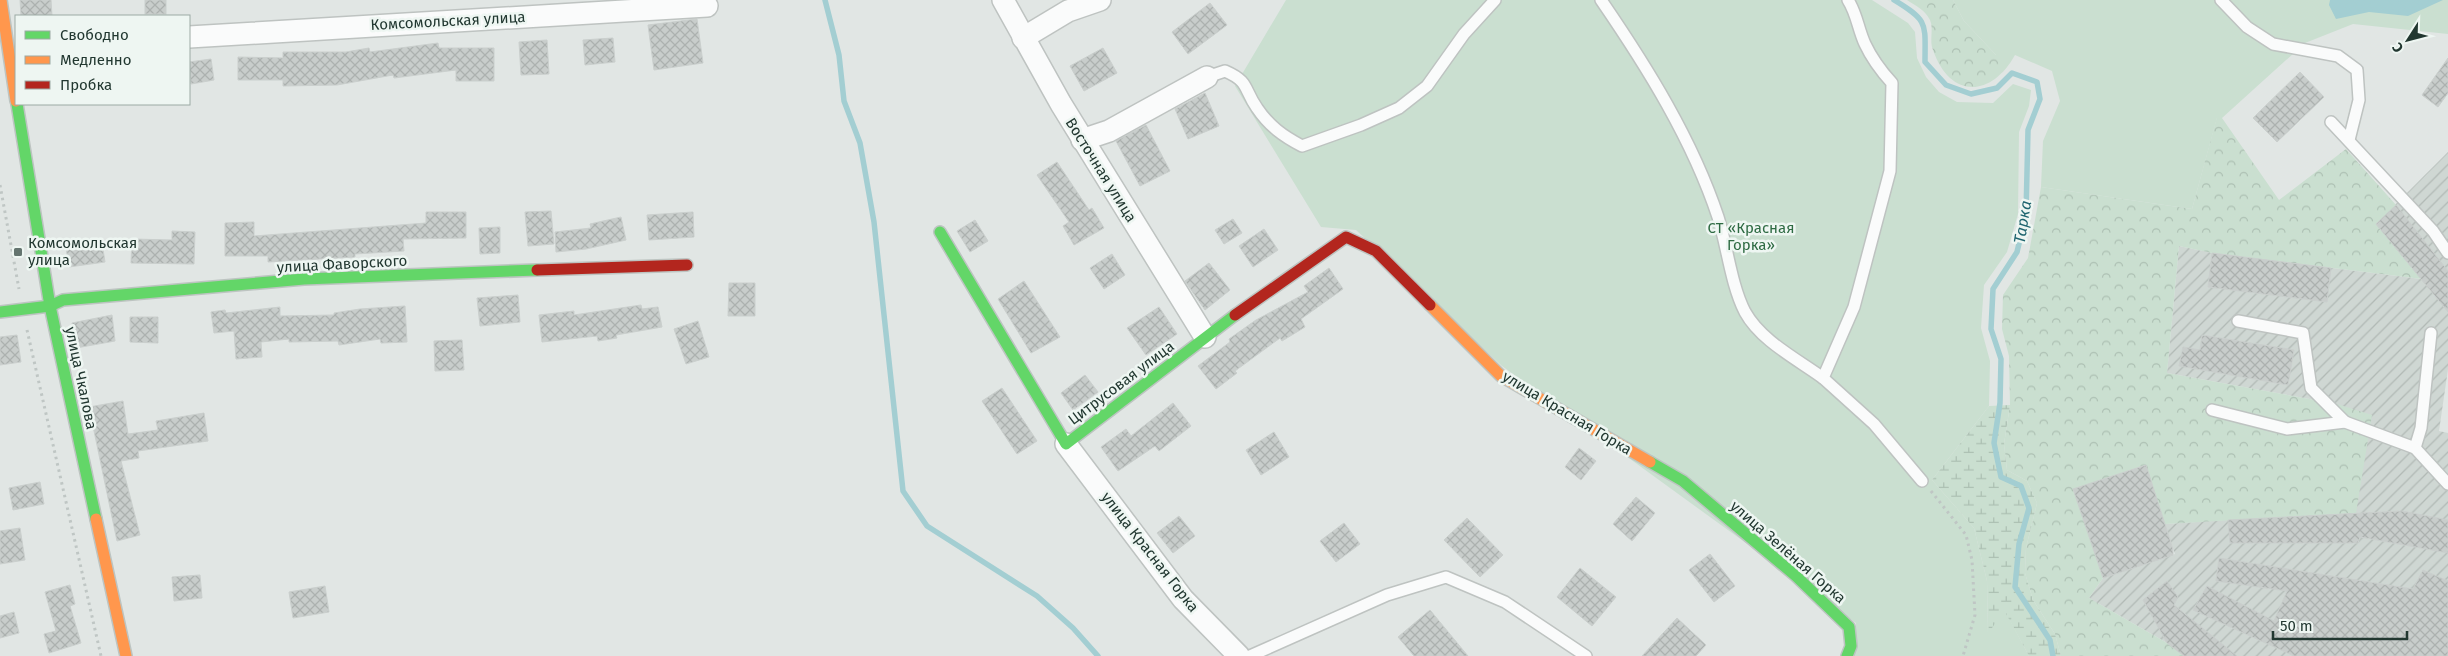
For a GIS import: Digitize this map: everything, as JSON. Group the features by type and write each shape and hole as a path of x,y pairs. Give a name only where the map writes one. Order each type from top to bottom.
{"street":[{"name":"улица Чкалова","path":"1,0 15,95"},
{"name":"Восточная улица","path":"1002,0 1082,140 1205,338"},
{"path":"1023,38 1068,11 1100,0"},
{"name":"Комсомольская улица","path":"190,37 707,6"},
{"path":"1082,140 1109,131 1207,77"},
{"name":"улица Чкалова","path":"16,105 50,306 126,656"},
{"name":"Цитрусовая улица","path":"940,232 1066,444 1205,338 1346,237"},
{"name":"улица Красная Горка","path":"1346,237 1376,251 1501,376 1683,481"},
{"name":"улица Фаворского","path":"0,312 22,311 50,306 63,300 304,279 687,264"},
{"name":"улица Красная Горка","path":"1066,444 1183,599 1239,656"},
{"name":"улица Зелёная Горка","path":"1683,481 1796,576 1849,627 1851,646 1847,656"}],"lane":[{"path":"1207,77 1225,71 1242,78 1257,108 1279,134 1302,146 1361,125 1399,108 1427,86 1464,34 1495,0"},
{"path":"1601,0 1639,56 1698,166 1718,218 1727,257 1745,312 1765,336 1823,378 1874,424 1922,481"},
{"path":"1823,378 1854,307 1890,171 1892,83 1878,67 1864,42 1856,14 1848,0"},
{"path":"2221,0 2247,27 2273,44 2338,56 2357,70 2359,100 2349,140"},
{"path":"2331,122 2433,231 2448,253"},
{"path":"2238,321 2303,333 2311,388 2345,422 2415,448 2448,484"},
{"path":"2415,448 2421,428 2431,333"},
{"path":"2212,410 2288,429 2345,422"},
{"path":"1250,656 1387,595 1446,577 1505,602 1586,656"}],"path":[{"path":"0,185 22,311 101,656"},
{"path":"1922,481 1966,535 1972,560 1975,615 1963,656"}],"shaded area":[{"path":"2448,152 2448,369 2439,431 2448,433 2448,656 2184,656 2167,643 2089,598 2103,578 2175,554 2165,524 2228,520 2337,404 2167,373 2179,246 2212,253 2421,279 2376,224"}],"green space":[{"name":"СТ «Красная Горка»","path":"1286,0 1872,0 1908,23 1915,32 1917,58 1926,77 1939,92 1957,102 1993,103 2013,84 2031,90 2029,106 2019,132 2018,214 2007,252 1984,285 1981,328 1990,361 1989,406 1932,480 1974,528 1987,581 1988,633 2004,609 2029,656 1854,656 1856,623 1502,366 1356,230 1321,227 1235,86"},
{"path":"1907,0 1953,0 1964,21 1996,55 2015,55 2005,69 1994,79 1983,85 1971,87 1960,84 1950,78 1940,66 1932,46 1930,20 1920,8"},
{"path":"1953,0 2448,0 2448,34 2353,24 2305,43 2222,118 2217,118 2192,209 2041,187 2043,141 2060,101 2052,71 2015,55 1996,55 1964,21"},
{"path":"2217,117 2222,118 2279,200 2346,149 2396,205 2422,279 2212,253 2179,246 2167,373 2337,404 2372,415 2356,513 2165,524 2145,465 2074,489 2103,578 2089,598 2167,643 2184,656 2061,656 2055,634 2033,600 2025,573 2026,548 2037,503 2027,481 2007,470 2004,444 2010,405 2009,356 2002,329 2003,295 2028,258 2041,187 2192,209"},
{"path":"2010,405 2004,444 2007,470 2027,481 2037,503 2026,548 2025,573 2033,600 2055,634 2061,656 2029,656 2004,610 1988,634 1987,581 1974,528 1932,480 1989,406"}],"water":[{"path":"2330,0 2443,0 2408,16 2369,12 2336,19 2329,5"}],"building":[{"path":"20,0 51,0 52,15 21,15"},
{"path":"145,0 166,0 166,14 145,14"},
{"path":"1210,3 1227,25 1188,54 1172,32"},
{"path":"697,19 703,63 654,70 648,25"},
{"path":"613,38 615,62 585,65 583,40"},
{"path":"547,40 549,74 521,75 519,42"},
{"path":"438,43 439,48 494,48 494,81 456,81 456,70 394,78 393,75 337,85 283,86 283,80 238,80 238,57 283,58 283,52 346,52 369,48 370,52"},
{"path":"1103,48 1117,73 1084,91 1070,66"},
{"path":"2448,58 2448,93 2438,107 2422,95"},
{"path":"211,59 214,80 191,84 190,62"},
{"path":"2300,72 2324,97 2277,142 2253,118"},
{"path":"1205,93 1219,126 1188,139 1175,109"},
{"path":"1146,125 1170,171 1140,186 1116,141"},
{"path":"1057,162 1089,210 1092,208 1104,228 1074,245 1063,226 1069,222 1037,175"},
{"path":"2396,205 2448,271 2448,312 2376,224"},
{"path":"551,211 554,244 528,246 525,212"},
{"path":"426,212 466,212 466,238 403,239 404,251 355,254 355,257 268,262 268,256 225,256 225,223 254,222 254,236 426,223"},
{"path":"693,212 694,237 649,240 647,215"},
{"path":"621,217 626,240 586,249 556,252 555,232 591,228 590,224"},
{"path":"1233,219 1242,233 1224,244 1215,230"},
{"path":"975,220 988,241 970,252 957,231"},
{"path":"500,227 500,253 480,254 479,228"},
{"path":"1264,229 1278,250 1253,267 1239,246"},
{"path":"172,231 195,232 194,264 131,263 132,239 172,240"},
{"path":"102,243 105,262 69,267 66,248"},
{"path":"2212,253 2331,268 2327,302 2208,287"},
{"path":"1112,254 1125,275 1104,289 1090,268"},
{"path":"1209,263 1230,290 1205,310 1185,281"},
{"path":"1329,268 1343,289 1301,319 1305,327 1282,341 1280,338 1235,371 1237,373 1216,389 1198,366 1230,342 1229,339 1256,320 1308,292 1304,286"},
{"path":"1024,281 1060,337 1031,353 998,299"},
{"path":"729,283 755,283 755,316 728,316"},
{"path":"518,295 520,322 480,326 477,298"},
{"path":"641,305 642,309 658,307 662,327 616,335 617,338 598,341 597,336 542,342 539,315 574,311 574,315"},
{"path":"405,306 407,342 381,343 380,339 339,345 338,341 289,342 289,339 261,342 262,357 236,359 234,331 214,333 211,312 225,310 226,313 280,307 280,316 334,315 334,313 360,309"},
{"path":"1159,307 1177,334 1146,355 1127,328"},
{"path":"112,315 115,341 76,348 72,323"},
{"path":"130,317 158,317 158,343 130,342"},
{"path":"698,321 709,357 686,364 674,329"},
{"path":"17,335 21,362 0,365 0,337"},
{"path":"2202,335 2294,350 2288,385 2179,366 2183,347 2200,350"},
{"path":"462,340 464,370 435,371 434,341"},
{"path":"1085,375 1098,392 1073,410 1061,393"},
{"path":"1002,388 1037,441 1017,454 982,401"},
{"path":"123,401 128,434 158,430 156,421 204,413 208,441 138,451 139,458 121,461 140,535 117,541 89,407"},
{"path":"1173,403 1191,426 1159,451 1155,446 1118,471 1101,447 1126,429 1131,436"},
{"path":"1274,432 1289,457 1261,475 1246,450"},
{"path":"1579,448 1596,461 1581,480 1565,467"},
{"path":"2146,465 2173,549 2173,555 2103,578 2073,489"},
{"path":"40,482 44,504 13,510 9,488"},
{"path":"1636,497 1655,513 1632,541 1613,524"},
{"path":"2402,511 2448,520 2448,553 2360,537 2358,543 2230,543 2228,520"},
{"path":"1179,516 1195,536 1173,553 1157,533"},
{"path":"1467,518 1503,555 1480,577 1444,540"},
{"path":"1344,523 1360,544 1336,562 1320,541"},
{"path":"20,528 25,560 0,564 0,531"},
{"path":"1710,554 1735,586 1714,602 1689,570"},
{"path":"2219,558 2413,589 2423,570 2448,581 2448,656 2294,656 2193,610 2207,586 2274,621 2287,591 2216,581"},
{"path":"1580,568 1616,597 1592,626 1557,597"},
{"path":"200,575 202,598 174,601 172,577"},
{"path":"2167,581 2178,597 2174,605 2237,656 2184,656 2167,643 2143,600"},
{"path":"70,585 75,604 70,606 81,643 49,653 44,634 56,631 45,592"},
{"path":"325,586 329,612 293,618 289,592"},
{"path":"1430,610 1468,656 1414,656 1398,637"},
{"path":"14,612 19,633 0,638 0,616"},
{"path":"1677,618 1706,645 1696,656 1642,656"}],"waterway":[{"path":"825,0 839,55 844,101 860,143 874,222 903,491 927,526 1037,596 1073,628 1098,656"},
{"name":"Тарка","path":"1894,0 1914,13 1923,24 1925,62 1946,85 1971,94 1997,88 2012,73 2037,82 2040,99 2028,130 2026,214 2017,252 1993,289 1991,329 2001,359 2000,403 1994,443 2001,477 2021,486 2029,508 2019,544 2015,587 2050,640 2053,656"}],"traffic: fast":[{"path":"17,105 50,306 96,519"},
{"path":"940,232 1066,444 1235,315"},
{"path":"0,312 50,306 63,300 304,279 537,270"},
{"path":"1650,462 1683,481 1796,576 1849,627 1851,646 1847,656"}],"traffic: slow":[{"path":"1,0 15,94"},
{"path":"1430,305 1501,376 1650,462"},
{"path":"96,519 126,656"}],"traffic: jam":[{"path":"1235,315 1346,237 1376,251 1430,305"},
{"path":"537,270 687,265"}],"place":[{"name":"Комсомольская улица","path":"18,252"}]}
